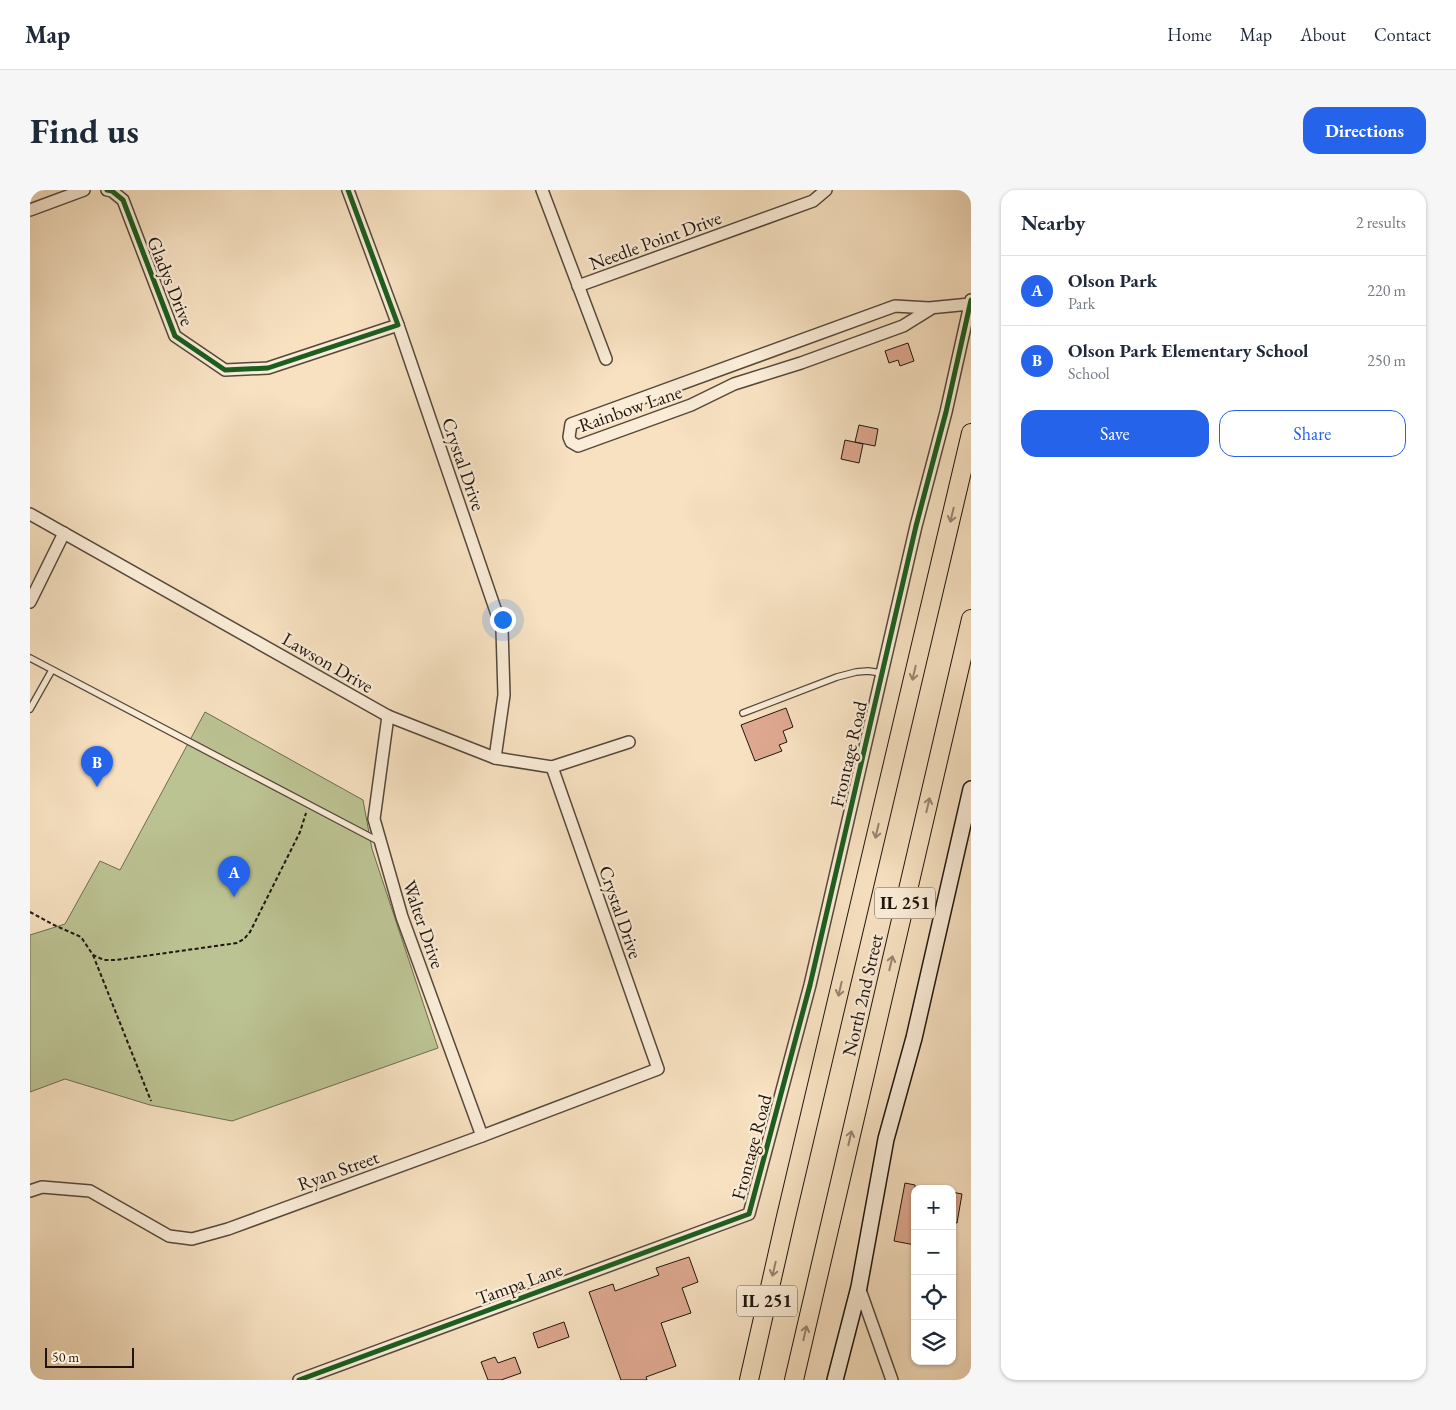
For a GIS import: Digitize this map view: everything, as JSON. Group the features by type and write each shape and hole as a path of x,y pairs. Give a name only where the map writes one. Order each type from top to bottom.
{"main road":[{"name":"North 2nd Street","path":"749,1380 971,433"},
{"name":"North 2nd Street","path":"794,1380 971,620"}],"street":[{"path":"30,210 84,190"},
{"name":"Gladys Drive","path":"107,190 112,191 123,200 175,336 225,370 268,368 398,325"},
{"name":"Crystal Drive","path":"348,190 398,325 502,629 504,695 495,758"},
{"path":"542,190 606,358"},
{"name":"Needle Point Drive","path":"578,286 813,201 826,190"},
{"name":"Rainbow Lane","path":"932,308 904,326 801,363 734,384 691,405 578,446 571,442 569,437 571,424 895,306 932,308 971,302"},
{"name":"Frontage Road","path":"749,1214 810,985 916,526 946,412 971,302"},
{"name":"Lawson Drive","path":"30,514 388,716 495,758 552,767 629,742"},
{"path":"30,602 64,533"},
{"name":"Walter Drive","path":"388,716 374,819 402,917 482,1136"},
{"name":"Crystal Drive","path":"552,767 658,1069"},
{"path":"835,1380 859,1287 886,1139 914,1038 971,789"},
{"name":"Ryan Street","path":"30,1191 42,1187 90,1191 168,1236 192,1239 228,1228 482,1136 658,1069"},
{"name":"Tampa Lane","path":"299,1380 749,1214"},
{"path":"859,1287 892,1380"}],"lane":[{"path":"30,658 380,842"},
{"path":"30,709 52,670"},
{"path":"743,713 843,676 868,671 882,673"}],"path":[{"path":"94,955 104,960 116,960 221,946 237,943 244,939 250,932 300,832 307,803"},
{"path":"30,912 81,937 94,955 151,1101"}],"green space":[{"path":"205,712 363,800 372,849 438,1048 232,1121 150,1105 65,1079 30,1092 30,935 65,924 100,861 120,870"}],"building":[{"path":"908,343 914,361 900,366 898,360 889,363 885,351"},
{"path":"859,425 878,429 875,446 855,442"},
{"path":"845,440 863,444 859,463 841,459"},
{"path":"786,708 793,727 783,731 787,742 779,745 782,751 755,761 741,725"},
{"path":"905,1183 915,1185 911,1185 911,1244 894,1241"},
{"path":"956,1193 962,1194 956,1223"},
{"path":"689,1257 698,1282 682,1288 691,1313 661,1323 676,1366 646,1377 647,1380 621,1380 589,1292 613,1284 615,1291 659,1275 656,1268"},
{"path":"564,1322 569,1337 538,1348 533,1333"},
{"path":"495,1357 498,1363 515,1357 521,1373 501,1380 488,1380 481,1362"}],"cycle path":[{"path":"107,190 112,191 123,200 175,336 225,370 268,368 398,325 348,190"},
{"path":"299,1380 749,1214 810,985 916,526 946,412 971,300"}],"place":[{"name":"Olson Park Elementary School","path":"97,787"},
{"name":"Olson Park","path":"234,897"}]}
